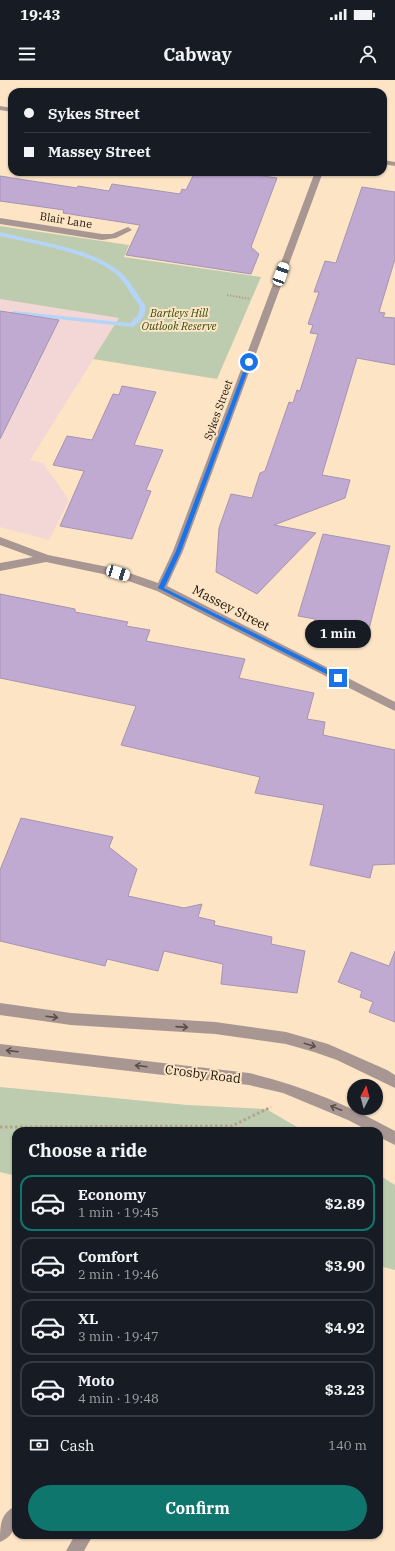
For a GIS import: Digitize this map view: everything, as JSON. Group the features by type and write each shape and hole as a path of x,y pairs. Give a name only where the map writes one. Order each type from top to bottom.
{"street":[{"name":"Sykes Street","path":"161,588 178,551 318,176"},
{"name":"Blair Lane","path":"0,221 102,237 113,236 128,230"},
{"name":"Massey Street","path":"0,541 46,558 118,573 161,588 395,707"},
{"name":"Massey Street","path":"0,567 46,558"},
{"path":"0,1009 67,1019 241,1030 287,1038 332,1052 376,1071 395,1082"},
{"name":"Crosby Road","path":"0,1050 249,1079 283,1087 353,1115 375,1127"},
{"name":"Crosby Road","path":"383,1131 395,1138"},
{"path":"0,1534 12,1519"},
{"path":"74,1551 82,1539"}],"path":[{"path":"227,295 251,299"},
{"path":"126,1127 232,1126 273,1107"},
{"path":"0,1127 12,1128"}],"shaded area":[{"path":"0,299 119,318 30,460 43,463 69,500 49,540 0,527"}],"green space":[{"name":"Bartleys Hill Outlook Reserve","path":"0,226 129,245 124,257 261,277 217,379 93,359 119,318 0,299"},
{"path":"0,1087 187,1105 266,1109 297,1127 12,1127 12,1175 0,1172"},
{"path":"383,1178 395,1185 395,1270 383,1267"}],"building":[{"path":"0,176 77,188 78,186 109,191 112,184 180,194 182,189 186,190 193,176 263,176 277,178 251,247 259,254 251,274 126,255 140,225 63,213 64,210 0,201"},
{"path":"362,187 395,192 395,259 379,312 385,313 383,317 395,318 395,365 357,358 322,475 350,480 345,498 274,525 316,533 257,594 216,572 219,528 231,494 252,498 260,473 265,471 289,402 293,403 297,390 300,391 318,334 310,333 313,325 308,324 319,292 314,292 325,261 336,263"},
{"path":"0,311 59,320 0,439"},
{"path":"122,386 156,392 134,445 163,450 146,490 151,491 132,539 60,526 84,471 53,465 67,436 92,440 113,394 119,395"},
{"path":"323,534 390,546 369,629 346,625 343,636 312,631 315,619 298,616"},
{"path":"0,594 75,609 75,612 128,622 126,626 150,630 146,641 245,659 239,678 314,693 307,719 325,722 323,735 395,750 395,864 373,865 370,878 310,865 324,805 255,793 260,777 121,745 136,706 0,678"},
{"path":"21,818 113,837 109,847 137,869 128,896 184,908 202,904 198,917 215,921 214,925 272,937 271,944 305,951 297,993 221,984 223,964 164,951 158,971 107,959 105,966 0,941 0,870"},
{"path":"395,951 395,1022 369,1012 373,1002 360,997 362,991 338,982 351,952 389,966"}],"waterway":[{"path":"0,234 78,254 107,265 121,275 143,306 141,316 132,325 14,313"}],"route":[{"path":"249,362 178,551 161,588 338,678"}]}
